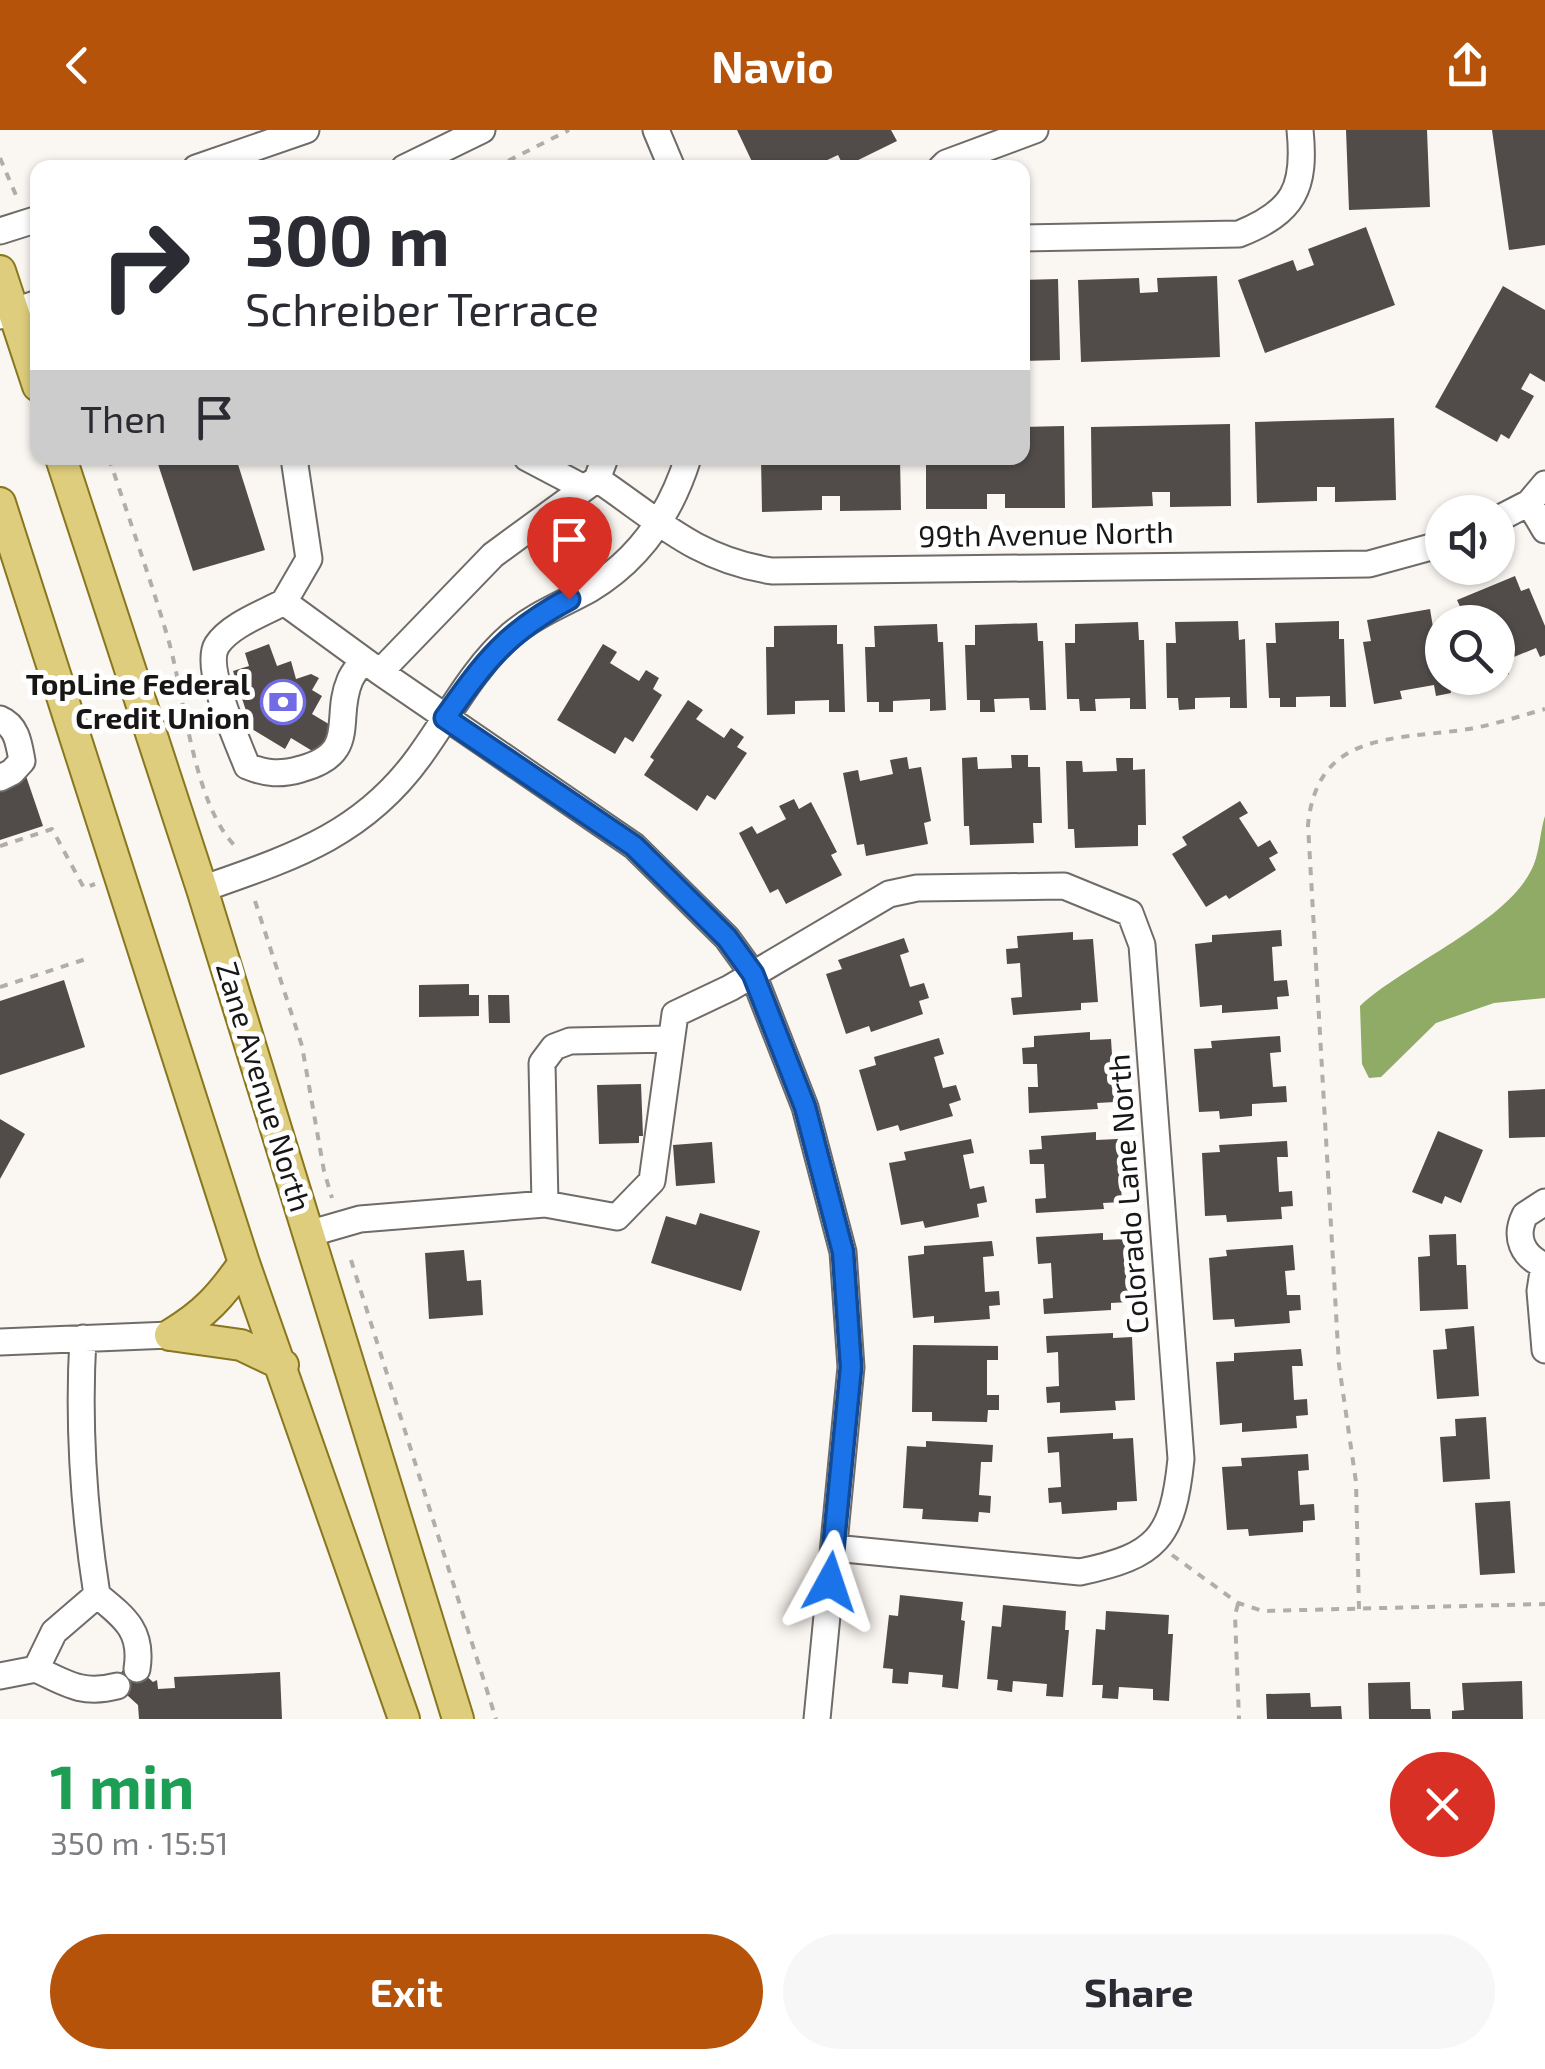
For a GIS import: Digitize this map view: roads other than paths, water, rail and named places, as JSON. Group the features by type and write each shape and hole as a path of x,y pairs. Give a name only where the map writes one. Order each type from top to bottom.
{"main road":[{"path":"0,271 30,357"},
{"name":"Zane Avenue North","path":"63,465 202,889 458,1719"},
{"path":"0,503 244,1263 283,1365 404,1719"},
{"path":"170,1335 219,1300 244,1263"},
{"path":"170,1335 241,1345 283,1365"}],"street":[{"path":"219,160 306,130"},
{"path":"420,160 482,130"},
{"path":"656,130 669,160"},
{"path":"952,160 1035,130"},
{"path":"1030,238 1240,234 1269,222 1290,201 1304,165 1300,130"},
{"path":"0,231 30,222"},
{"path":"295,465 309,558 284,602 242,624 217,644 213,658 214,675 247,766 264,773 278,774 316,765 334,752 342,732 349,682 494,555 595,475"},
{"name":"99th Avenue North","path":"555,465 595,475 658,524 715,558 772,570 1370,564 1425,549"},
{"path":"202,889 294,855 354,824 394,788 488,658 513,633 605,578 641,546 658,524 686,465"},
{"path":"1515,508 1537,494 1545,530"},
{"path":"284,602 445,718 634,846 727,938 753,974 805,1107 843,1252 851,1367 817,1719"},
{"path":"0,718 17,734 22,761 0,778"},
{"name":"Colorado Lane North","path":"672,1039 675,1014 753,974 864,906 889,894 917,888 1064,886 1130,913 1142,945 1182,1459 1178,1494 1168,1521 1144,1552 1119,1563 1080,1572 834,1548"},
{"path":"308,1234 360,1219 545,1204 617,1217 652,1181 672,1039 570,1041 554,1047 542,1063 545,1204"},
{"path":"1545,1202 1525,1215 1519,1235 1526,1254 1544,1266 1540,1291 1545,1350"},
{"path":"0,1342 170,1335"},
{"path":"83,1338 81,1398 97,1595 126,1620 134,1633 140,1647 137,1669"},
{"path":"36,1668 54,1632 97,1595"},
{"path":"0,1676 36,1668 72,1686 95,1692 117,1686"}],"place":[{"name":"TopLine Federal Credit Union","path":"283,702"}]}
